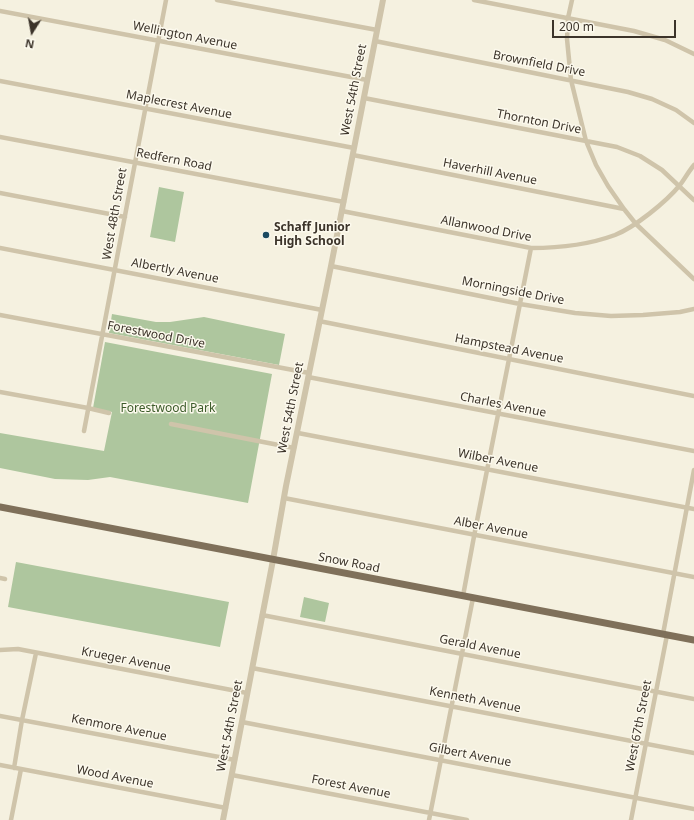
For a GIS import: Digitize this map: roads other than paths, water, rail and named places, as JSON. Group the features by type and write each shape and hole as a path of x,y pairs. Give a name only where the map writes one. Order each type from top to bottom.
{"main road":[{"name":"Snow Road","path":"0,507 694,640"}],"street":[{"name":"West 48th Street","path":"84,431 166,0"},
{"path":"217,0 377,30"},
{"name":"West 54th Street","path":"224,820 284,498 383,0"},
{"path":"474,0 634,31 665,40 694,54"},
{"path":"572,0 568,18 567,40 571,80 586,141 596,165 608,186 636,224 694,279"},
{"name":"Wellington Avenue","path":"0,11 367,80"},
{"name":"Brownfield Drive","path":"375,41 628,92 652,99 676,110 694,123"},
{"name":"Maplecrest Avenue","path":"0,81 354,148"},
{"name":"Thornton Drive","path":"364,98 617,148 640,156 662,170 694,200"},
{"name":"Redfern Road","path":"0,137 344,202"},
{"name":"Haverhill Avenue","path":"353,155 624,209"},
{"name":"Allanwood Drive","path":"342,211 531,248 557,248 590,242 616,235 636,224 659,206 679,186 694,165"},
{"path":"0,193 125,217"},
{"name":"Albertly Avenue","path":"0,248 322,310"},
{"path":"463,596 531,248"},
{"name":"Morningside Drive","path":"331,266 520,304 574,313 611,316 643,315 680,312 694,309"},
{"name":"Forestwood Drive","path":"0,315 308,375"},
{"name":"Hampstead Avenue","path":"319,322 694,396"},
{"name":"Charles Avenue","path":"308,375 498,414 694,451"},
{"path":"0,392 109,413"},
{"path":"171,424 294,448"},
{"name":"Wilber Avenue","path":"298,433 694,509"},
{"name":"West 67th Street","path":"631,820 656,692 694,470"},
{"name":"Alber Avenue","path":"284,498 694,577"},
{"path":"429,820 473,598"},
{"name":"Gerald Avenue","path":"262,615 694,699"},
{"name":"Krueger Avenue","path":"0,650 18,649 248,693"},
{"path":"14,768 36,653"},
{"name":"Kenneth Avenue","path":"252,668 694,753"},
{"name":"Kenmore Avenue","path":"0,716 235,760"},
{"name":"Gilbert Avenue","path":"242,722 694,808"},
{"name":"Wood Avenue","path":"0,765 226,808"},
{"path":"11,820 21,769"},
{"name":"Forest Avenue","path":"232,775 467,820"}],"place":[{"name":"Schaff Junior High School","path":"266,235"}],"park label":[{"name":"Forestwood Park","path":"168,409"}]}
